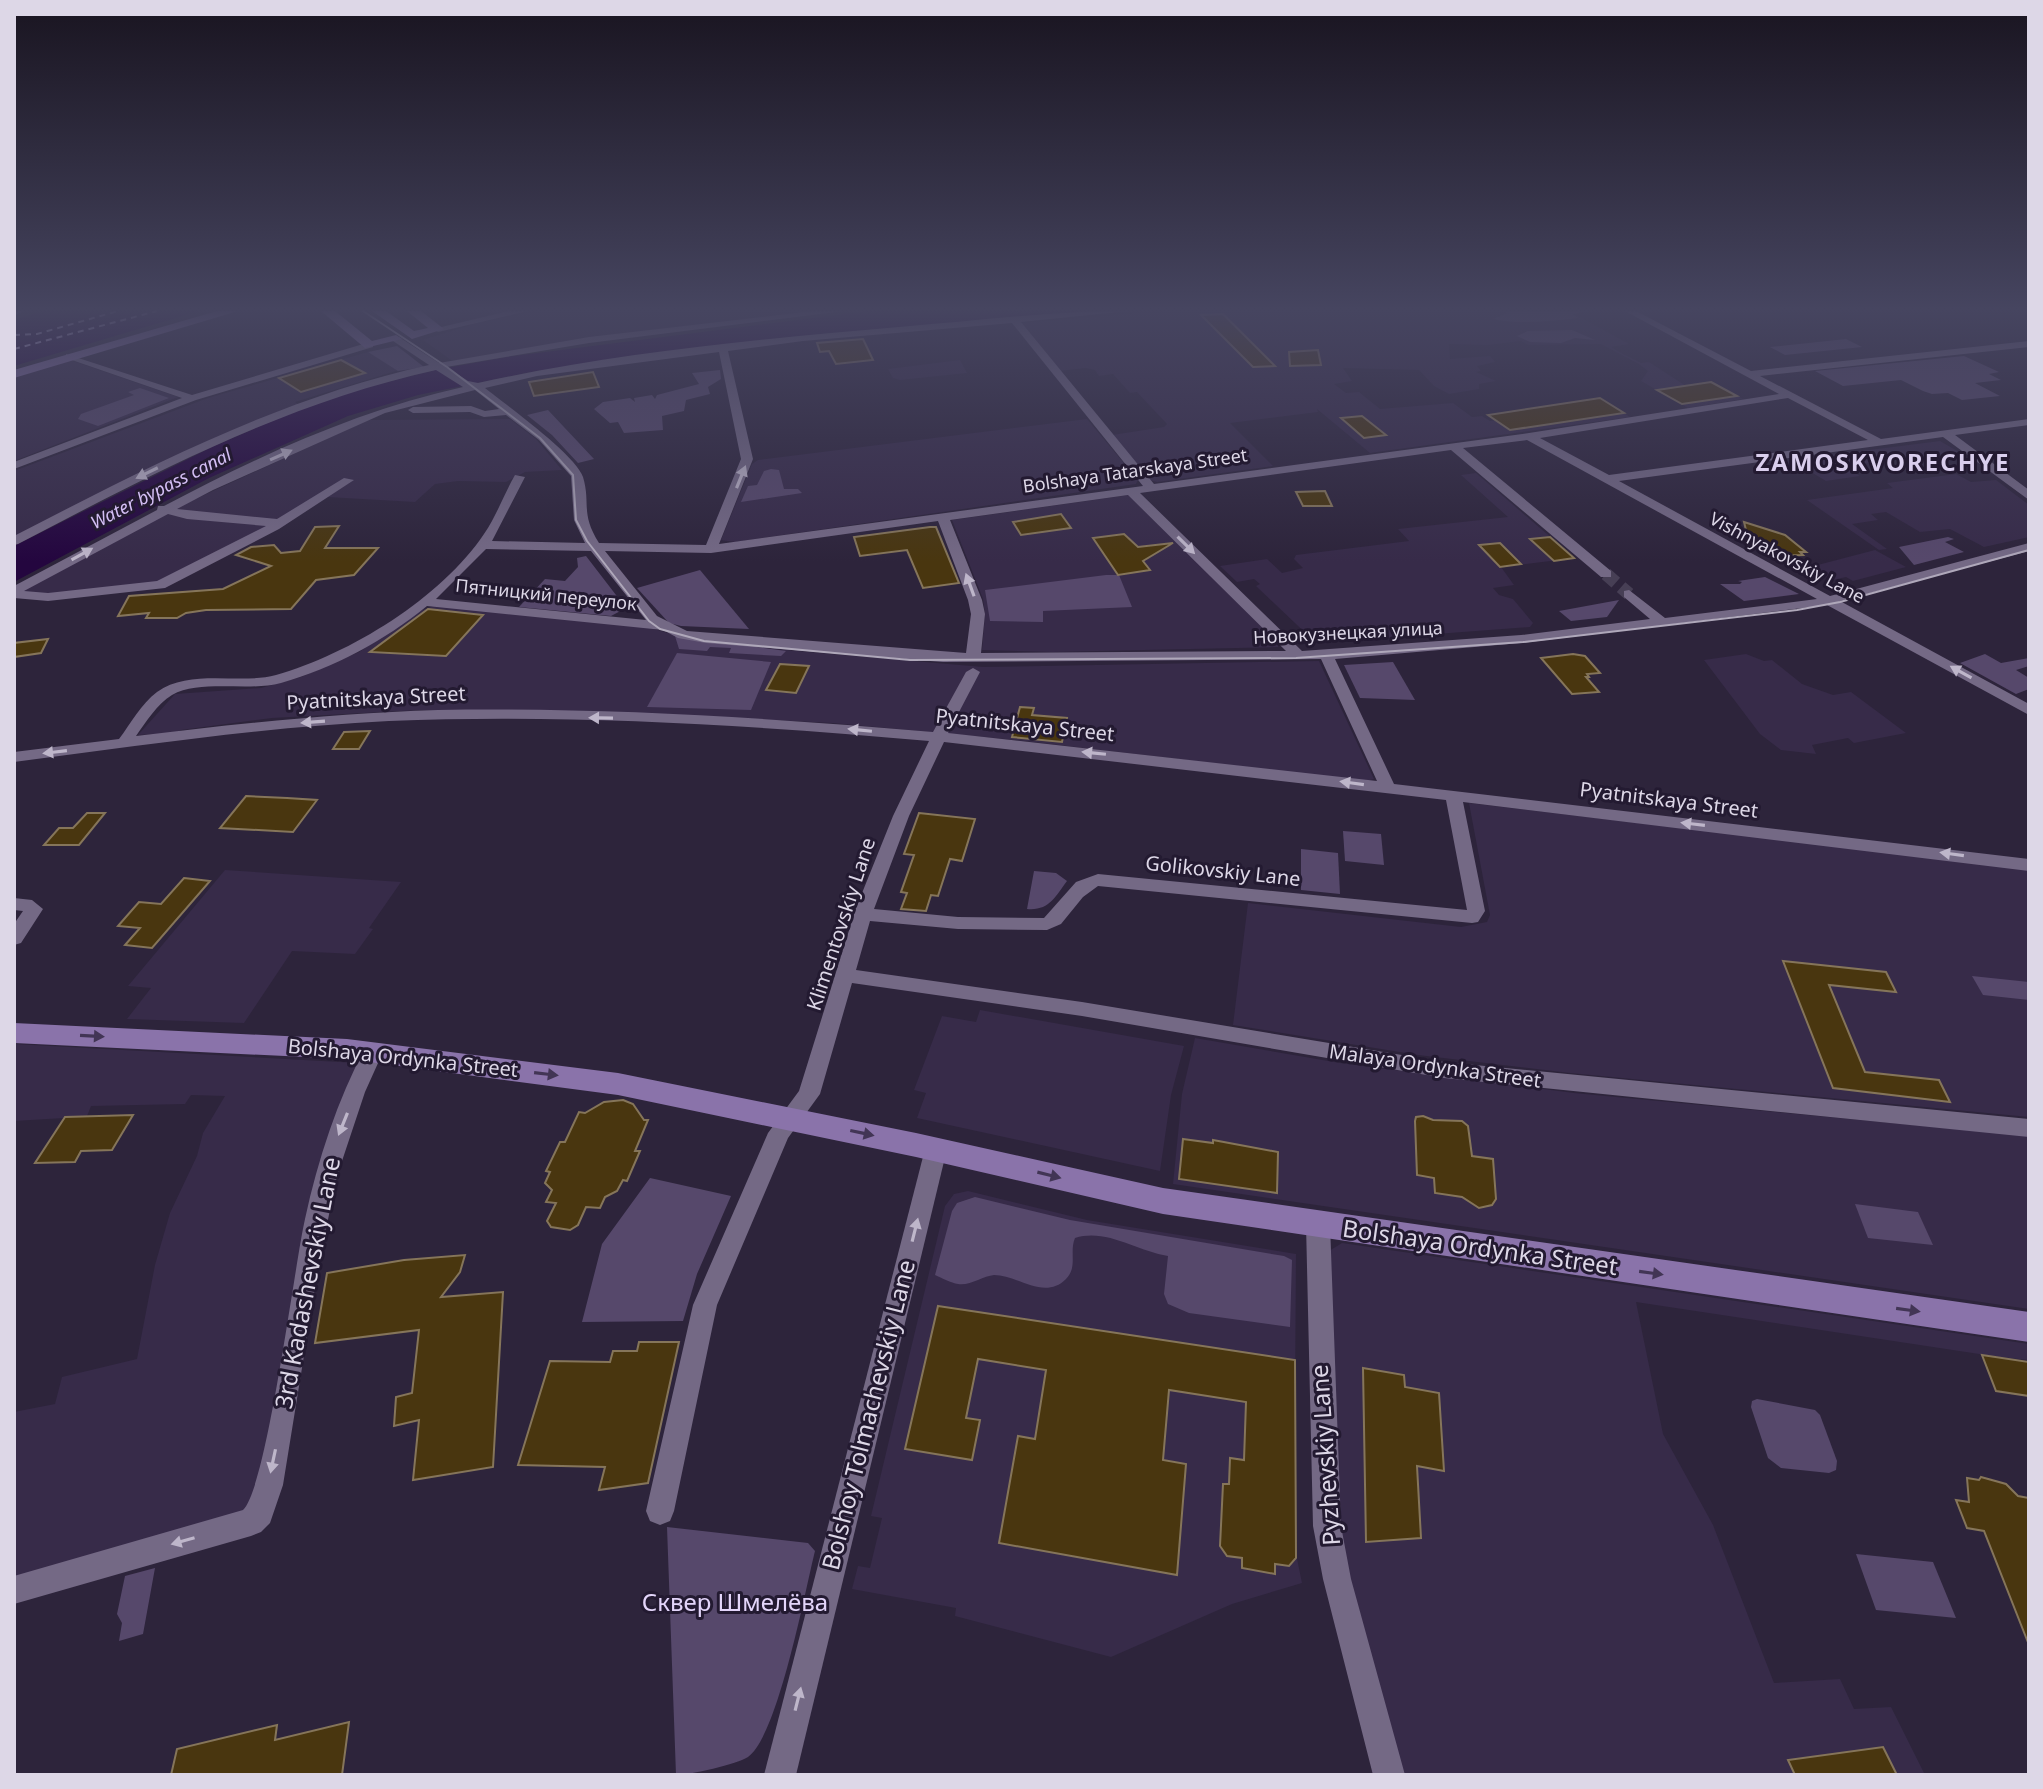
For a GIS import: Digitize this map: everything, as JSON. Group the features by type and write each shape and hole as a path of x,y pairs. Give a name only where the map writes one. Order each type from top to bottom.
{"main road":[{"name":"Bolshaya Ordynka Street","path":"14,1033 302,1046 373,1052 618,1084 936,1149 1111,1191 2029,1327"}],"street":[{"path":"182,394 192,398"},
{"path":"14,466 204,394"},
{"path":"14,541 174,460 331,394"},
{"path":"14,592 162,509 375,414 438,394"},
{"path":"487,394 543,438 577,475 580,520 596,549 652,619 662,626"},
{"path":"711,549 747,459 733,394"},
{"path":"1075,394 1150,487"},
{"path":"1790,395 1877,441"},
{"name":"Bolshaya Tatarskaya Street","path":"483,545 711,549 1529,436 1790,395"},
{"path":"417,401 414,406 431,409"},
{"path":"375,414 431,409 474,409 484,414 509,411"},
{"path":"1607,479 2029,422"},
{"path":"1943,432 2029,496"},
{"name":"Vishnyakovskiy Lane","path":"1529,436 2029,710"},
{"path":"1453,446 1606,574"},
{"path":"124,743 166,693 188,687 263,683 312,669 345,654 426,602 483,545 519,477"},
{"path":"14,592 48,597 160,585 279,523 348,480"},
{"path":"1130,490 1299,656"},
{"path":"162,509 187,515 279,523"},
{"path":"942,516 978,614 973,665"},
{"name":"Новокузнецкая улица","path":"662,626 683,635 707,639 973,665 1326,655 1506,641 1829,601 2029,547"},
{"path":"1629,594 1663,623"},
{"name":"Пятницкий переулок","path":"426,602 662,626"},
{"path":"1326,655 1388,788"},
{"name":"Klimentovskiy Lane","path":"660,1511 705,1305 752,1192 789,1118 809,1094 863,914 901,816 973,665"},
{"name":"Pyatnitskaya Street","path":"14,757 262,726 421,716 710,720 1010,744 2029,865"},
{"name":"Golikovskiy Lane","path":"863,914 965,923 1047,924 1056,919 1081,885 1098,880 1472,917 1476,911 1453,796"},
{"path":"14,904 26,904 34,909 14,938"},
{"name":"Malaya Ordynka Street","path":"845,975 1082,1009 1444,1070 2029,1128"},
{"name":"3rd Kadashevskiy Lane","path":"14,1590 257,1518 262,1509 279,1433 336,1140 373,1052"},
{"name":"Bolshoy Tolmachevskiy Lane","path":"780,1775 936,1149"},
{"name":"Pyzhevskiy Lane","path":"1318,1224 1327,1526 1337,1579 1389,1775"}],"shaded area":[{"path":"14,394 171,394 178,397 14,461"},
{"path":"220,394 319,394 295,402 299,405 14,538 14,471"},
{"path":"1139,394 1362,394 1380,409 1453,403 1472,417 1482,416 1490,421 1508,419 1501,413 1600,398 1630,417 1370,453 1317,409 1318,412 1230,423 1273,466 1157,482 1149,480 1112,435 1167,424"},
{"path":"1664,394 1735,394 1743,399 1688,408"},
{"path":"510,419 536,439 562,470 525,472 506,482 435,484 415,502 327,497 352,481 163,582 36,595 17,591 154,518 368,420"},
{"path":"1087,419 1138,480 1136,484 735,542 721,540 752,464 758,460"},
{"path":"1940,441 1959,452 1862,464 1852,471 1860,476 1826,481 1791,460"},
{"path":"1476,473 1575,558 1501,567 1514,585 1493,588 1499,595 1513,599 1533,623 1530,627 1316,643 1256,586 1260,584 1254,579 1237,582 1220,566 1267,559 1282,573 1303,568 1294,559 1296,555 1409,541 1398,529 1508,517 1461,475"},
{"path":"1956,474 1971,482 1996,480 2029,505 2029,537 1984,547 1950,529 1920,532 1886,512 1871,514 1878,520 1852,524 1887,549 1879,550 1807,500 1893,488 1887,483"},
{"path":"1129,495 1278,642 1278,647 1052,652 982,650 983,599 952,520"},
{"path":"1875,550 1906,567 1853,581 1846,577 1833,580 1810,567"},
{"path":"434,606 640,625 703,643 983,667 1319,661 1374,779 1366,781 1016,740 832,723 716,717 420,710 272,718 175,733 138,735 175,694 261,688 301,677 359,652 422,610"},
{"path":"1746,654 1764,661 1772,660 1802,684 1833,695 1851,692 1906,733 1854,743 1848,738 1812,745 1816,754 1781,750 1760,734 1704,660"},
{"path":"1469,803 2029,869 2029,1117 1570,1073 1418,1055 1233,1025 1248,903 1461,927 1487,922 1490,915"},
{"path":"225,870 401,882 355,954 292,951 244,1023 127,1019 151,988 128,986"},
{"path":"980,1010 1184,1046 1171,1095 1160,1171 917,1118 926,1093 914,1090 942,1016 976,1022"},
{"path":"1195,1038 1340,1063 1574,1093 2029,1136 2029,1309 1173,1184 1182,1094"},
{"path":"14,1044 358,1063 259,1498 250,1509 14,1579 14,1412 55,1404 62,1377 137,1359 155,1265 170,1213 197,1156 203,1133 225,1096 191,1095 185,1104 91,1106 87,1116 133,1115 112,1150 82,1151 75,1162 35,1163 64,1118 14,1121"},
{"path":"968,1191 1087,1220 1296,1254 1294,1544 1302,1583 1232,1604 1111,1657 955,1616 956,1608 852,1589 858,1566 870,1568 882,1518 871,1516 945,1206 954,1194"},
{"path":"1342,1243 2029,1344 2029,1360 1999,1357 1636,1302 1663,1434 1713,1525 1774,1683 1840,1679 1854,1709 1891,1707 1925,1775 1404,1775 1348,1576 1339,1530 1329,1251"}],"green space":[{"path":"159,394 169,398 98,426 78,419 81,414 134,395"},
{"path":"708,394 686,400 684,411 662,416 663,430 624,433 618,422 610,423 594,409 603,402 630,398 635,402 634,398 652,395 655,399 657,395"},
{"path":"1951,394 2000,396 1962,400"},
{"path":"548,410 594,459 578,463 552,435 527,415"},
{"path":"779,470 784,489 798,489 802,493 741,502 748,486 757,485 764,471"},
{"path":"1948,537 1954,539 1945,542 1964,552 1914,565 1899,547"},
{"path":"586,556 626,608 611,616 519,607 545,579 565,581 578,567 577,558"},
{"path":"700,570 749,629 669,623 637,588"},
{"path":"1119,575 1132,607 1043,611 1043,622 990,621 985,590"},
{"path":"1765,577 1799,594 1744,601 1720,584 1740,584 1742,582 1738,581"},
{"path":"1619,600 1607,617 1571,621 1559,611"},
{"path":"675,636 786,651 781,656 729,653 731,648 710,647 707,651 679,649"},
{"path":"677,653 771,662 751,710 647,707"},
{"path":"1985,654 2001,663 2029,658 2029,666 2016,670 2029,678 2029,689 2016,694 1960,663"},
{"path":"1393,662 1415,700 1360,698 1344,665"},
{"path":"1343,831 1381,834 1384,865 1345,861"},
{"path":"1301,849 1338,853 1340,894 1301,890"},
{"path":"1034,871 1056,873 1067,881 1046,905 1027,909"},
{"path":"1972,976 2029,982 2029,1000 1983,995"},
{"path":"650,1178 731,1196 697,1274 683,1321 582,1322 602,1244"},
{"path":"975,1197 1070,1220 1284,1256 1292,1260 1290,1327 1189,1313 1168,1304 1164,1294 1168,1256 1098,1236 1075,1238 1070,1274 1058,1285 1049,1288 994,1275 967,1284 949,1282 935,1275 952,1211 957,1203"},
{"path":"1855,1204 1918,1212 1933,1245 1868,1238"},
{"path":"1757,1399 1815,1410 1820,1415 1837,1461 1836,1470 1829,1473 1781,1468 1768,1458 1751,1407 1752,1401"},
{"name":"Сквер Шмелёва","path":"667,1527 808,1543 815,1551 780,1693 759,1744 743,1760 676,1775"},
{"path":"1856,1554 1933,1562 1956,1618 1876,1610"},
{"path":"155,1568 143,1634 119,1641 122,1623 117,1614 125,1576"}],"water":[{"name":"Water bypass canal","path":"421,394 348,416 209,478 14,582 14,546 214,446 328,397"}],"building":[{"path":"1665,394 1737,396 1682,404"},
{"path":"1600,398 1624,413 1510,430 1488,415"},
{"path":"1362,416 1386,435 1364,438 1341,418"},
{"path":"1325,491 1332,506 1303,506 1296,492"},
{"path":"1061,514 1071,528 1021,535 1013,522"},
{"path":"1744,522 1785,535 1806,552 1800,552 1803,555 1768,556 1741,536 1746,530"},
{"path":"339,526 325,548 378,548 354,575 316,580 291,609 206,610 186,613 177,618 146,618 149,613 118,616 129,596 223,589 271,566 236,555 251,547 274,545 281,553 300,551 315,527"},
{"path":"936,527 959,583 923,588 907,550 860,556 854,537"},
{"path":"1124,534 1138,547 1173,543 1143,561 1150,570 1118,575 1093,538"},
{"path":"1550,537 1574,558 1554,561 1530,539"},
{"path":"1500,543 1521,564 1500,567 1479,545"},
{"path":"428,609 483,615 446,656 370,652"},
{"path":"48,639 41,653 14,657 14,643"},
{"path":"1573,654 1585,656 1600,673 1587,674 1589,677 1586,677 1599,692 1572,694 1541,658"},
{"path":"780,664 809,666 796,693 766,690"},
{"path":"1020,707 1034,708 1032,715 1067,718 1062,742 1012,737"},
{"path":"370,731 359,749 333,749 344,732"},
{"path":"246,796 317,800 293,832 220,828"},
{"path":"87,813 105,813 79,845 44,845 59,828 73,828"},
{"path":"919,813 975,819 962,861 950,859 938,896 931,895 926,911 901,909 907,893 901,892 914,855 904,854"},
{"path":"184,878 210,881 152,948 125,945 140,928 118,926 139,902 161,904"},
{"path":"1783,961 1886,972 1896,992 1829,985 1865,1072 1939,1080 1950,1102 1833,1088"},
{"path":"623,1100 633,1104 644,1120 648,1120 635,1151 640,1151 627,1181 623,1180 617,1191 605,1197 600,1208 586,1207 578,1225 570,1230 551,1227 547,1221 556,1203 546,1202 552,1190 545,1183 550,1172 546,1171 560,1142 565,1142 579,1112 585,1113 604,1102"},
{"path":"133,1115 112,1150 81,1151 75,1162 35,1163 65,1117"},
{"path":"1416,1117 1433,1120 1462,1121 1468,1126 1472,1156 1493,1159 1496,1199 1492,1205 1479,1208 1462,1197 1435,1193 1434,1178 1417,1175 1415,1121"},
{"path":"1183,1139 1213,1143 1213,1140 1278,1152 1277,1193 1179,1179"},
{"path":"465,1255 460,1272 441,1297 503,1292 493,1467 413,1480 419,1420 394,1426 396,1397 412,1393 419,1330 315,1343 327,1273 404,1260"},
{"path":"938,1306 1295,1360 1296,1558 1289,1566 1275,1564 1275,1574 1242,1568 1242,1558 1227,1556 1220,1546 1223,1484 1229,1484 1230,1458 1244,1460 1246,1402 1169,1390 1163,1460 1186,1464 1177,1575 999,1543 1018,1436 1035,1439 1046,1370 978,1359 966,1418 980,1420 972,1460 905,1449"},
{"path":"639,1342 679,1342 648,1483 599,1490 605,1467 518,1465 550,1361 610,1362 613,1351 637,1351"},
{"path":"1982,1355 2029,1362 2029,1396 1996,1391"},
{"path":"1363,1368 1404,1375 1405,1387 1439,1393 1444,1471 1417,1466 1421,1538 1366,1542"},
{"path":"1981,1477 2006,1484 2018,1496 2029,1498 2029,1645 1984,1531 1967,1528 1956,1500 1969,1502 1967,1478 1979,1480"},
{"path":"349,1722 342,1775 171,1775 177,1749 277,1725 275,1740"},
{"path":"1883,1747 1897,1775 1795,1775 1788,1760"}],"tunnel":[{"path":"1606,574 1629,594"}],"tram line":[{"path":"483,394 540,438 573,475 576,520 587,541 649,621 660,629 704,641 910,660 1296,658 1523,642 1797,610 1840,602 2029,550"}],"district":[{"name":"ZAMOSKVORECHYE","path":"1883,463"}]}
